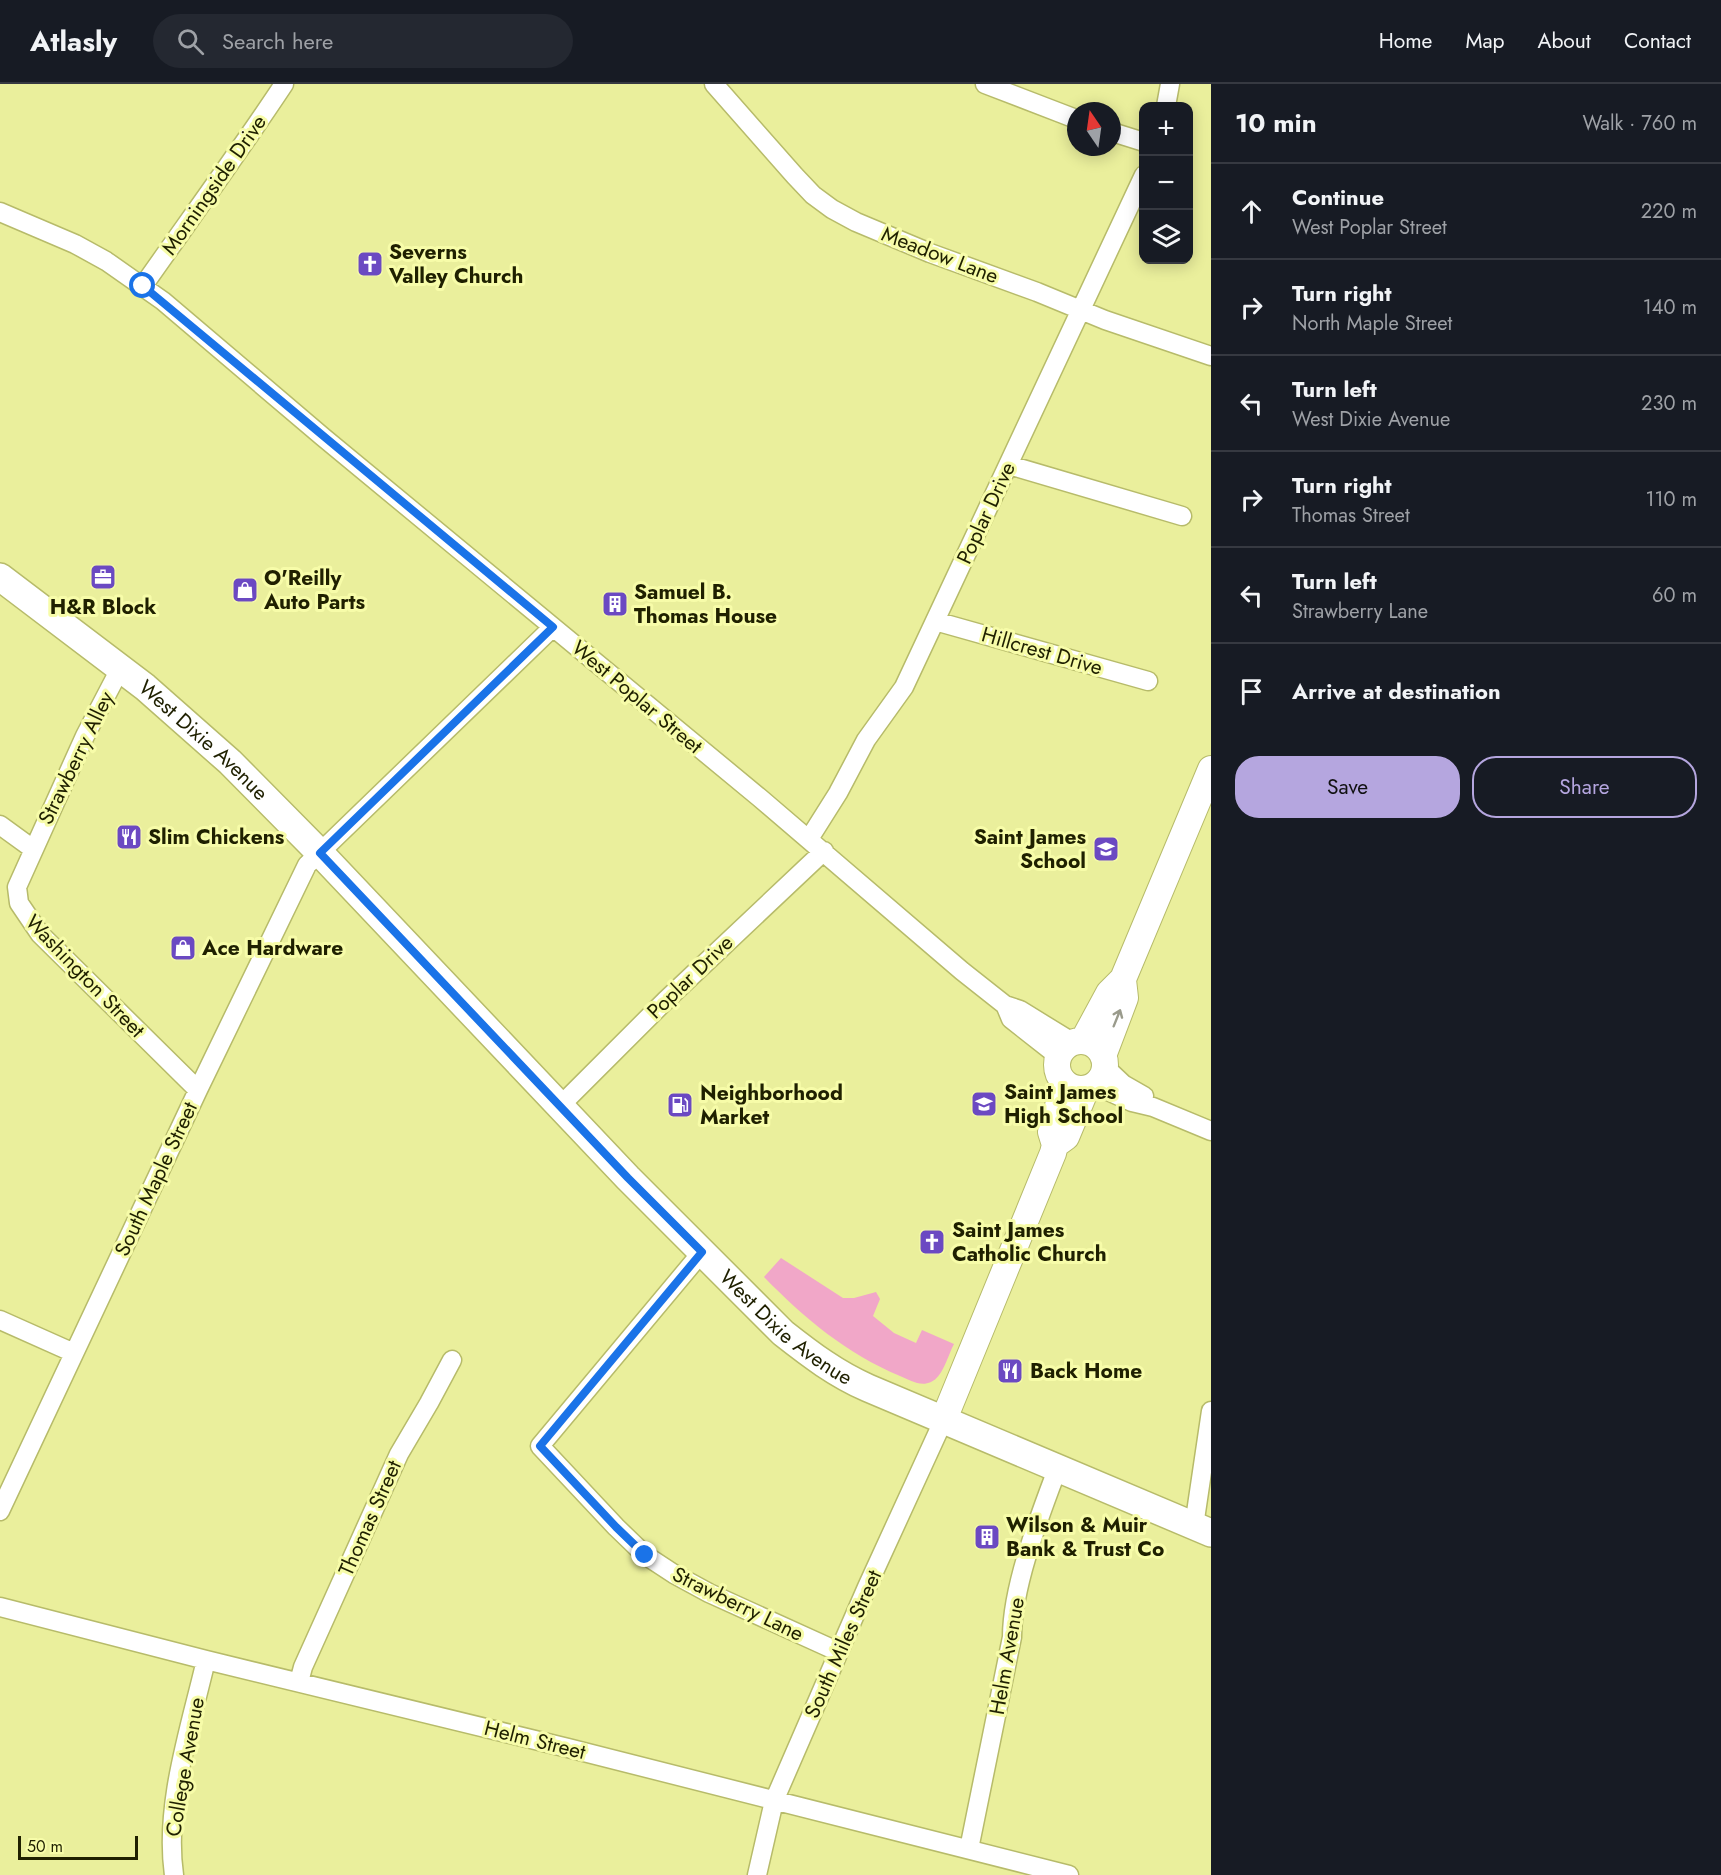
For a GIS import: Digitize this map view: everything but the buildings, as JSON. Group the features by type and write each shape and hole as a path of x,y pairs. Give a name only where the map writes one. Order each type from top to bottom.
{"main road":[{"name":"West Dixie Avenue","path":"0,578 121,668 230,762 320,853 560,1106 783,1333 828,1367 868,1388 1202,1529"},
{"path":"1091,1076 1057,1071 1071,1046 1109,993 1123,979 1211,769"},
{"path":"944,1419 1035,1200 1055,1145 1066,1137 1125,998 1123,979"},
{"path":"1071,1046 1097,1047 1091,1076"}],"street":[{"name":"Morningside Drive","path":"143,286 208,192 227,170 284,84"},
{"name":"Meadow Lane","path":"714,84 795,176 813,195 832,209 856,222 930,253 1105,320 1211,356"},
{"path":"985,84 1067,116"},
{"path":"1167,102 1170,84"},
{"path":"1121,135 1139,141"},
{"name":"Poplar Drive","path":"809,839 838,793 866,740 904,687 1139,184"},
{"name":"West Poplar Street","path":"0,212 75,244 143,286 824,851 1005,1005 1011,1019 1071,1046"},
{"path":"1009,465 1182,516"},
{"name":"Hillcrest Drive","path":"936,621 1148,681"},
{"name":"South Maple Street","path":"0,1511 198,1090 307,865 553,627"},
{"name":"Strawberry Alley","path":"33,849 85,736 121,668"},
{"path":"0,825 33,849"},
{"name":"Washington Street","path":"33,849 17,887 16,895 23,910 40,934 198,1090"},
{"name":"Poplar Drive","path":"560,1106 665,1001 824,851"},
{"path":"1091,1076 1123,1084 1148,1099 1153,1107 1211,1131"},
{"name":"Strawberry Lane","path":"702,1252 540,1446 616,1527 655,1561 709,1593 839,1652"},
{"path":"0,1320 74,1353"},
{"name":"Thomas Street","path":"299,1682 303,1667 399,1454 452,1360"},
{"path":"1202,1529 1211,1411"},
{"name":"South Miles Street","path":"757,1875 774,1801 944,1419"},
{"name":"Helm Avenue","path":"969,1849 1012,1638 1012,1626 1022,1574 1044,1502 1058,1467"},
{"name":"Helm Street","path":"0,1607 969,1849 1045,1872 1068,1875"},
{"name":"College Avenue","path":"174,1875 171,1854 173,1813 206,1660"}],"shaded area":[{"path":"781,1258 843,1298 854,1298 876,1292 880,1299 873,1316 894,1333 916,1343 922,1330 954,1344 939,1376 927,1383 911,1381 862,1357 827,1334 764,1277"}],"place":[{"name":"Severns Valley Church","path":"370,264"},
{"name":"H&R Block","path":"103,577"},
{"name":"O'Reilly Auto Parts","path":"245,590"},
{"name":"Samuel B. Thomas House","path":"615,604"},
{"name":"Slim Chickens","path":"129,837"},
{"name":"Saint James School","path":"1106,849"},
{"name":"Ace Hardware","path":"183,948"},
{"name":"Saint James High School","path":"984,1104"},
{"name":"Neighborhood Market","path":"680,1105"},
{"name":"Saint James Catholic Church","path":"932,1242"},
{"name":"Back Home","path":"1010,1371"},
{"name":"Wilson & Muir Bank & Trust Co","path":"987,1537"}],"route":[{"path":"143,286 553,627 320,853 628,1178 702,1252 540,1446 645,1555"}]}
